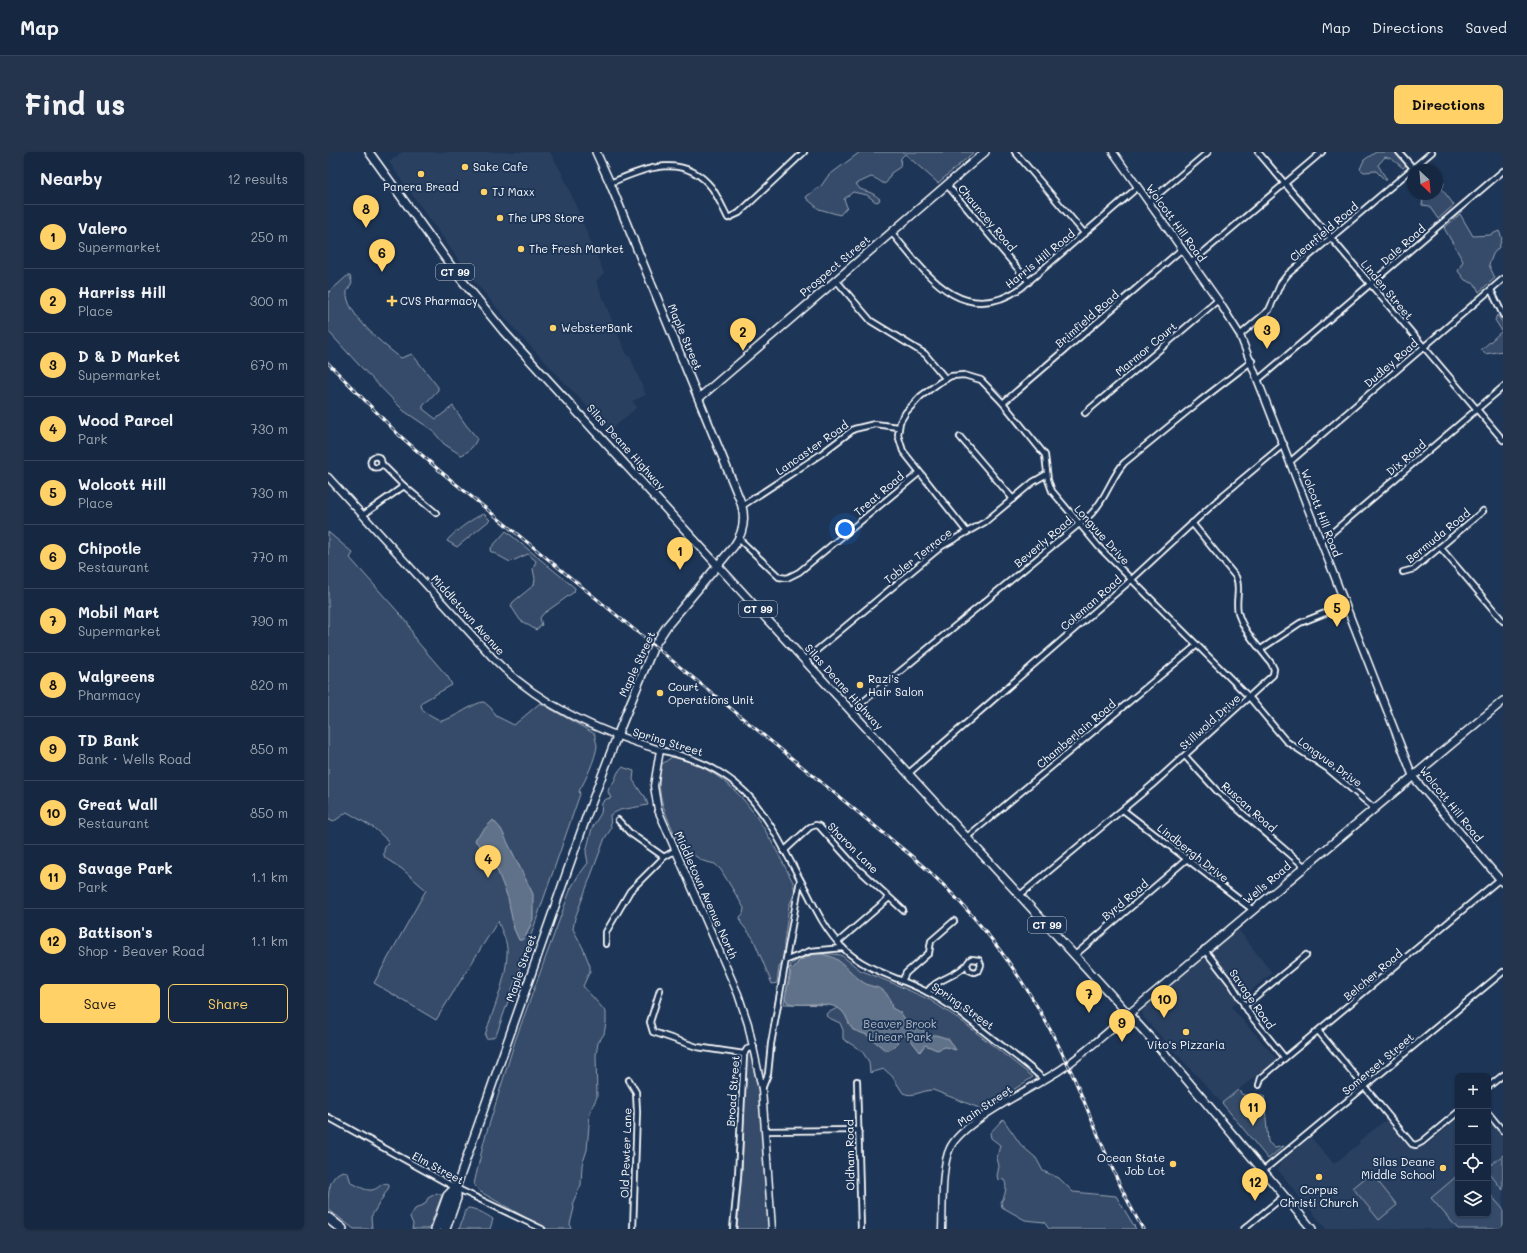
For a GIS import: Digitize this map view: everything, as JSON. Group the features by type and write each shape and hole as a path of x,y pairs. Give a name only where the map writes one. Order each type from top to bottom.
{"highway":[{"path":"436,1229 448,1196 456,1188"},
{"path":"445,1229 456,1198 456,1188"},
{"path":"328,1218 342,1229"}],"main road":[{"name":"Silas Deane Highway","path":"369,152 437,249 489,314 1129,1014 1195,1088 1312,1229"},
{"name":"Maple Street","path":"456,1188 616,736 660,637 717,564 739,539 744,519 742,506 699,398 596,152"},
{"name":"Prospect Street","path":"699,398 985,152"},
{"name":"Wells Road","path":"1129,1014 1204,949 1375,809 1503,701"}],"street":[{"path":"610,183 638,171 664,164 684,165 700,175 712,188 728,218 739,213 804,152"},
{"path":"1015,152 1085,234"},
{"name":"Wolcott Hill Road","path":"1113,152 1192,262 1240,335 1252,361 1345,605 1413,777 1502,881"},
{"path":"1149,202 1208,152"},
{"name":"Linden Street","path":"1258,152 1503,440"},
{"path":"1192,262 1322,152"},
{"path":"1398,152 1409,164"},
{"name":"Clearfield Road","path":"1418,164 1432,152"},
{"name":"Dale Road","path":"1259,379 1503,171"},
{"name":"Clearfield Road","path":"1240,335 1268,310 1281,283 1288,274 1407,173"},
{"name":"Chauncey Road","path":"947,185 1029,282"},
{"name":"Harris Hill Road","path":"892,232 935,283 945,290 964,299 979,301 999,299 1016,292 1029,282 1138,187"},
{"name":"Brimfield Road","path":"1003,403 1182,249"},
{"path":"836,280 871,321 925,354 946,379 927,391 902,417 898,427 900,446 919,473 959,520 967,532"},
{"name":"Dudley Road","path":"1291,461 1503,280"},
{"path":"1490,290 1503,315"},
{"name":"Marmor Court","path":"1085,413 1218,300"},
{"name":"Beverly Road","path":"852,711 1079,524 1100,505 1115,474 1124,463 1204,397 1252,361"},
{"name":"Longvue Drive","path":"946,379 958,375 976,378 986,384 1045,455 1047,474 1050,485 1056,497 1099,547 1250,698 1286,741 1328,770 1375,809"},
{"name":"Dix Road","path":"1322,542 1503,387"},
{"name":"Lancaster Road","path":"742,506 814,458 854,429 875,424 898,427"},
{"path":"960,437 1013,499"},
{"name":"Coleman Road","path":"909,773 1131,580 1192,523 1284,444"},
{"path":"382,464 404,486 436,513"},
{"name":"Treat Road","path":"739,539 779,577 791,576 919,473"},
{"name":"Tobler Terrace","path":"805,660 942,546 985,522 1033,482 1047,474"},
{"name":"Middletown Avenue","path":"328,477 492,657 514,679 565,712 589,725 616,736"},
{"path":"363,515 404,486"},
{"name":"Bermuda Road","path":"1403,572 1414,569 1483,511"},
{"name":"Stillwold Drive","path":"1020,895 1123,810 1271,679 1274,672 1271,663 1239,616 1237,606 1239,586 1236,577 1192,523"},
{"path":"1440,547 1503,621"},
{"path":"1261,649 1300,623 1345,605"},
{"name":"Chamberlain Road","path":"967,837 1197,645"},
{"name":"Spring Street","path":"616,736 700,761 715,768 733,780 756,804 822,920 843,948 871,968 927,992 968,1019 1044,1080"},
{"name":"Middletown Avenue North","path":"660,750 654,777 655,800 658,810 738,994 754,1047"},
{"name":"Ruscan Road","path":"1185,756 1218,792 1305,867"},
{"name":"Lindbergh Drive","path":"1123,810 1253,910"},
{"path":"618,820 630,833 664,857"},
{"name":"Sharon Lane","path":"784,852 810,827 816,825 819,826 849,859 903,910"},
{"path":"606,944 606,932 630,891 664,857 676,850"},
{"name":"Byrd Road","path":"1074,954 1188,859"},
{"path":"762,1089 768,1074 771,1044 800,880"},
{"name":"Belcher Road","path":"1259,1085 1261,1078 1502,881"},
{"path":"838,942 889,898"},
{"path":"902,980 909,970 929,953 931,941 954,921"},
{"path":"787,960 810,951 843,948"},
{"name":"Savage Road","path":"1204,949 1232,985 1244,1006 1285,1058"},
{"path":"1244,1006 1306,955"},
{"path":"927,992 933,986 948,979 967,965"},
{"name":"Somerset Street","path":"1264,1170 1503,972"},
{"path":"660,990 650,1022 653,1032 706,1050 744,1054"},
{"name":"Wells Road","path":"1044,1080 1072,1062 1129,1014"},
{"path":"1319,1032 1407,1139 1414,1145 1422,1142 1455,1114"},
{"name":"Broad Street","path":"733,1229 738,1176 744,1054 746,1049 754,1047 762,1089 772,1229"},
{"path":"1491,1085 1503,1075"},
{"name":"Old Pewter Lane","path":"629,1080 636,1092 637,1106 632,1229"},
{"name":"Main Street","path":"942,1229 946,1163 950,1148 954,1142 965,1130 980,1119 1044,1080"},
{"name":"Oldham Road","path":"857,1081 861,1229"},
{"name":"Elm Street","path":"328,1117 456,1188 542,1229"},
{"path":"1491,1117 1503,1131"},
{"path":"765,1132 859,1130"},
{"path":"1244,1229 1284,1196"}],"shaded area":[{"path":"402,152 550,152 562,173 604,273 596,281 616,330 628,357 630,356 646,395 632,401 637,407 610,431 520,335 471,277 389,162"},
{"path":"493,820 501,829 533,894 533,919 526,936 522,940 519,940 514,929 508,898 496,867 488,854 475,841"},
{"path":"1237,928 1272,973 1231,1007 1277,1059 1222,1103 1144,1018 1142,1011"},
{"path":"813,954 822,954 840,961 865,984 883,990 890,1000 892,1008 901,1013 907,1022 921,1028 928,1035 936,1035 949,1039 956,1050 945,1047 937,1050 925,1045 920,1052 910,1039 902,1034 897,1036 898,1040 893,1048 885,1050 867,1035 853,1030 844,1013 836,1007 823,1004 788,1003 785,998 790,977 790,971 788,969 790,967 793,969 799,961"},
{"path":"1386,1120 1405,1143 1417,1148 1427,1145 1455,1121 1455,1217 1491,1217 1491,1123 1503,1138 1503,1229 1326,1229 1278,1170 1280,1163 1311,1137 1334,1164 1360,1143 1359,1141"}],"green space":[{"path":"860,152 974,152 938,183 905,154 901,158 900,167 891,173 887,182 883,183 871,177 856,184 860,189 877,196 880,199 879,201 876,202 867,195 853,192 844,199 847,207 840,215 819,209 806,198 821,186 828,176"},
{"path":"1376,152 1400,152 1409,163 1403,168 1392,159 1385,157 1378,165 1387,180 1385,180 1376,171 1364,172 1360,169 1364,160"},
{"path":"1443,190 1454,205 1438,219 1429,206 1422,205 1423,200 1443,200"},
{"path":"1460,214 1473,236 1490,235 1499,231 1502,238 1499,247 1493,254 1489,265 1495,278 1479,292 1475,284 1465,280 1458,271 1463,261 1444,228"},
{"path":"347,276 350,276 352,283 347,291 348,300 352,309 367,329 401,358 412,354 438,387 438,390 423,406 423,409 436,419 453,406 477,438 473,446 466,453 461,455 444,444 432,430 404,411 328,331 328,293"},
{"path":"1497,315 1503,323 1503,351 1485,354 1481,350 1502,331 1495,320"},
{"path":"484,514 490,520 457,547 447,541 464,525"},
{"path":"506,531 575,588 574,592 543,614 540,618 542,625 536,630 520,620 511,606 513,602 534,585 535,579 533,569 536,561 528,554 510,562 490,551"},
{"path":"328,532 353,553 350,558 408,623 415,639 448,677 452,685 422,702 421,705 423,711 441,721 446,720 480,702 484,702 491,708 496,716 514,725 540,703 595,734 597,746 595,756 579,791 580,794 497,1033 491,1038 486,1038 485,1035 500,992 507,959 505,937 498,921 436,1020 374,983 426,890 402,869 385,858 384,849 389,842 374,828 347,812 333,822 328,819"},
{"path":"672,757 695,764 715,775 732,788 747,804 759,821 793,882 795,892 789,906 784,954 782,964 779,967 777,983 772,984 753,938 741,923 740,917 743,914 744,908 721,870 715,864 703,861 689,852 684,855 669,822 661,799 660,776 662,764"},
{"path":"622,767 634,771 633,780 645,796 648,805 620,810 610,815 611,829 605,838 575,918 573,929 590,966 590,971 583,986 606,1012 606,1023 604,1034 598,1043 596,1055 597,1097 590,1112 587,1150 582,1165 581,1185 573,1202 574,1208 570,1224 571,1229 548,1229 479,1191 474,1184 484,1141 515,1041 571,888 588,863 586,852 592,828 601,813 602,803 606,799 611,798 608,792 609,787"},
{"name":"Beaver Brook Linear Park","path":"823,953 841,955 860,970 930,1000 959,1019 1033,1077 981,1111 983,1108 979,1108 933,1090 910,1095 903,1093 892,1076 884,1069 870,1073 869,1062 862,1051 843,1039 843,1030 840,1023 827,1017 826,1014 837,1008 836,1005 784,1004 791,964 803,957"},
{"path":"751,1052 755,1061 762,1104 769,1229 737,1229 742,1171 746,1055"},
{"path":"1238,1090 1243,1095 1264,1095 1268,1142 1275,1148 1284,1146 1268,1159 1222,1103"},
{"path":"1003,1119 1021,1145 1036,1158 1043,1171 1059,1178 1073,1192 1116,1196 1136,1229 1049,1229 1044,1222 1025,1220 1002,1207 1001,1202 1005,1194 1006,1185 1004,1180 998,1179 997,1176 999,1166 997,1158 1000,1145 991,1138 990,1133"},
{"path":"1503,1155 1503,1190 1491,1176 1491,1165"},
{"path":"343,1171 348,1173 351,1183 366,1190 372,1190 382,1184 389,1184 389,1187 371,1217 372,1229 354,1229 328,1209 330,1187 334,1177"},
{"path":"1371,1173 1397,1205 1379,1220 1353,1188"},
{"path":"1455,1178 1455,1217 1491,1217 1491,1195 1503,1209 1503,1227 1501,1229 1458,1229 1431,1198"},
{"path":"437,1193 442,1195 429,1229 412,1229 413,1224 410,1217 415,1209 425,1204 428,1198"},
{"path":"468,1208 477,1210 493,1219 490,1229 459,1229"}],"railway":[{"path":"328,363 399,435 440,471 914,858 939,880 962,904 1004,955 1040,1010 1070,1069 1122,1190 1143,1229"}],"place":[{"name":"Sake Cafe","path":"465,167"},
{"name":"Panera Bread","path":"421,174"},
{"name":"TJ Maxx","path":"484,192"},
{"name":"The UPS Store","path":"500,218"},
{"name":"Walgreens","path":"366,228"},
{"name":"The Fresh Market","path":"521,249"},
{"name":"Chipotle","path":"382,272"},
{"name":"CVS Pharmacy","path":"392,301"},
{"name":"WebsterBank","path":"553,328"},
{"name":"D & D Market","path":"1267,349"},
{"name":"Harriss Hill","path":"743,351"},
{"name":"Valero","path":"680,570"},
{"name":"Wolcott Hill","path":"1337,627"},
{"name":"Razi's Hair Salon","path":"860,685"},
{"name":"Court Operations Unit","path":"660,693"},
{"name":"Wood Parcel","path":"488,878"},
{"name":"Mobil Mart","path":"1089,1013"},
{"name":"Great Wall","path":"1164,1018"},
{"name":"Vito's Pizzaria","path":"1186,1032"},
{"name":"TD Bank","path":"1122,1042"},
{"name":"Savage Park","path":"1253,1126"},
{"name":"Ocean State Job Lot","path":"1173,1164"},
{"name":"Silas Deane Middle School","path":"1443,1168"},
{"name":"Corpus Christi Church","path":"1319,1177"},
{"name":"Battison's","path":"1255,1201"}]}
